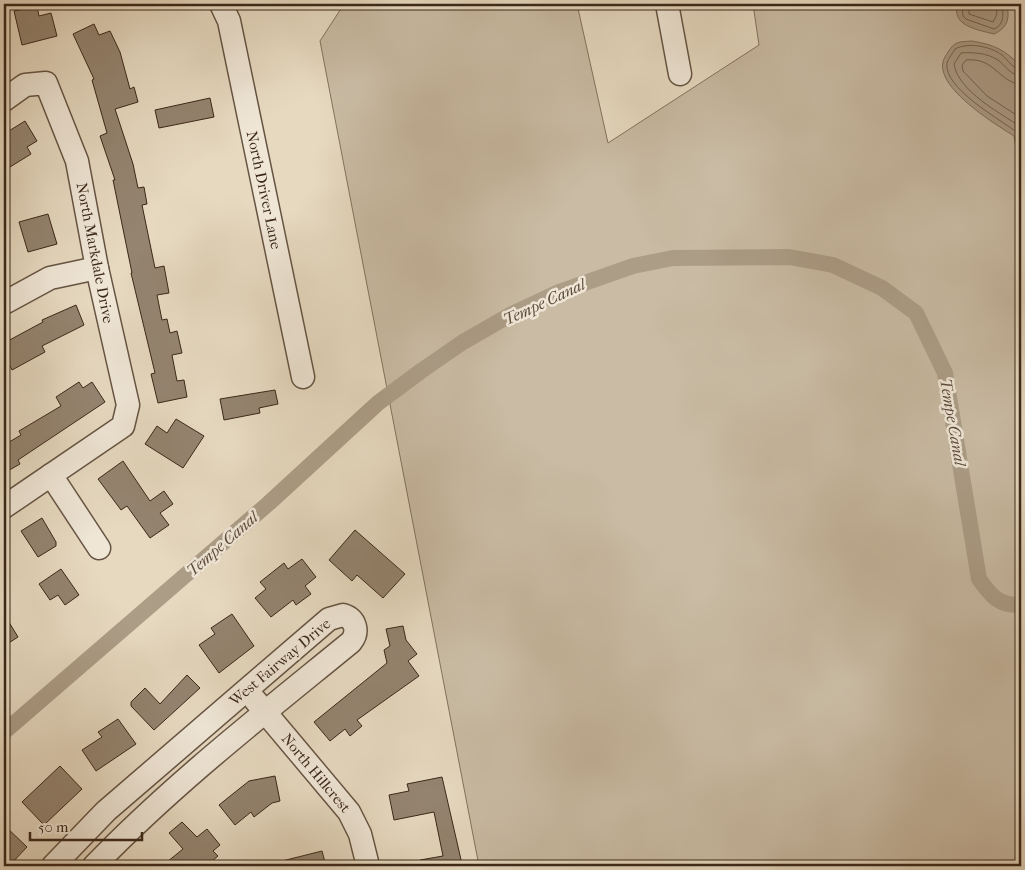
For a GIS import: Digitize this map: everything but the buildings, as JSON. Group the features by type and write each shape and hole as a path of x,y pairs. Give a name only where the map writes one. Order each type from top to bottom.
{"street":[{"path":"667,4 680,74"},
{"name":"North Driver Lane","path":"230,10 303,376"},
{"name":"North Markdale Drive","path":"4,100 25,85 46,83 77,161 97,268 128,405 123,426 51,475"},
{"path":"4,303 50,278 97,268"},
{"path":"4,507 51,475 98,548"},
{"name":"West Fairway Drive","path":"54,866 106,810 329,618 343,615 352,621 356,628 355,637 351,642 265,712 139,821 94,866"},
{"name":"North Hillcrest","path":"247,690 349,812 360,834 368,866"}],"shaded area":[{"path":"344,4 577,4 608,143 759,45 753,4 1021,4 1021,866 479,866 320,41"}],"water":[{"path":"958,4 1004,4 1007,6 1008,19 1005,26 994,34 974,29 967,26 958,17"},
{"path":"972,41 999,49 1021,66 1021,175 1014,136 966,102 946,79 943,68 948,52 956,44"}],"waterway":[{"name":"Tempe Canal","path":"4,732 269,503 378,403 421,371 463,342 512,314 559,292 633,266 673,258 789,257 833,265 882,288 916,313 945,373 979,579 996,599 1007,604 1021,605"}]}
